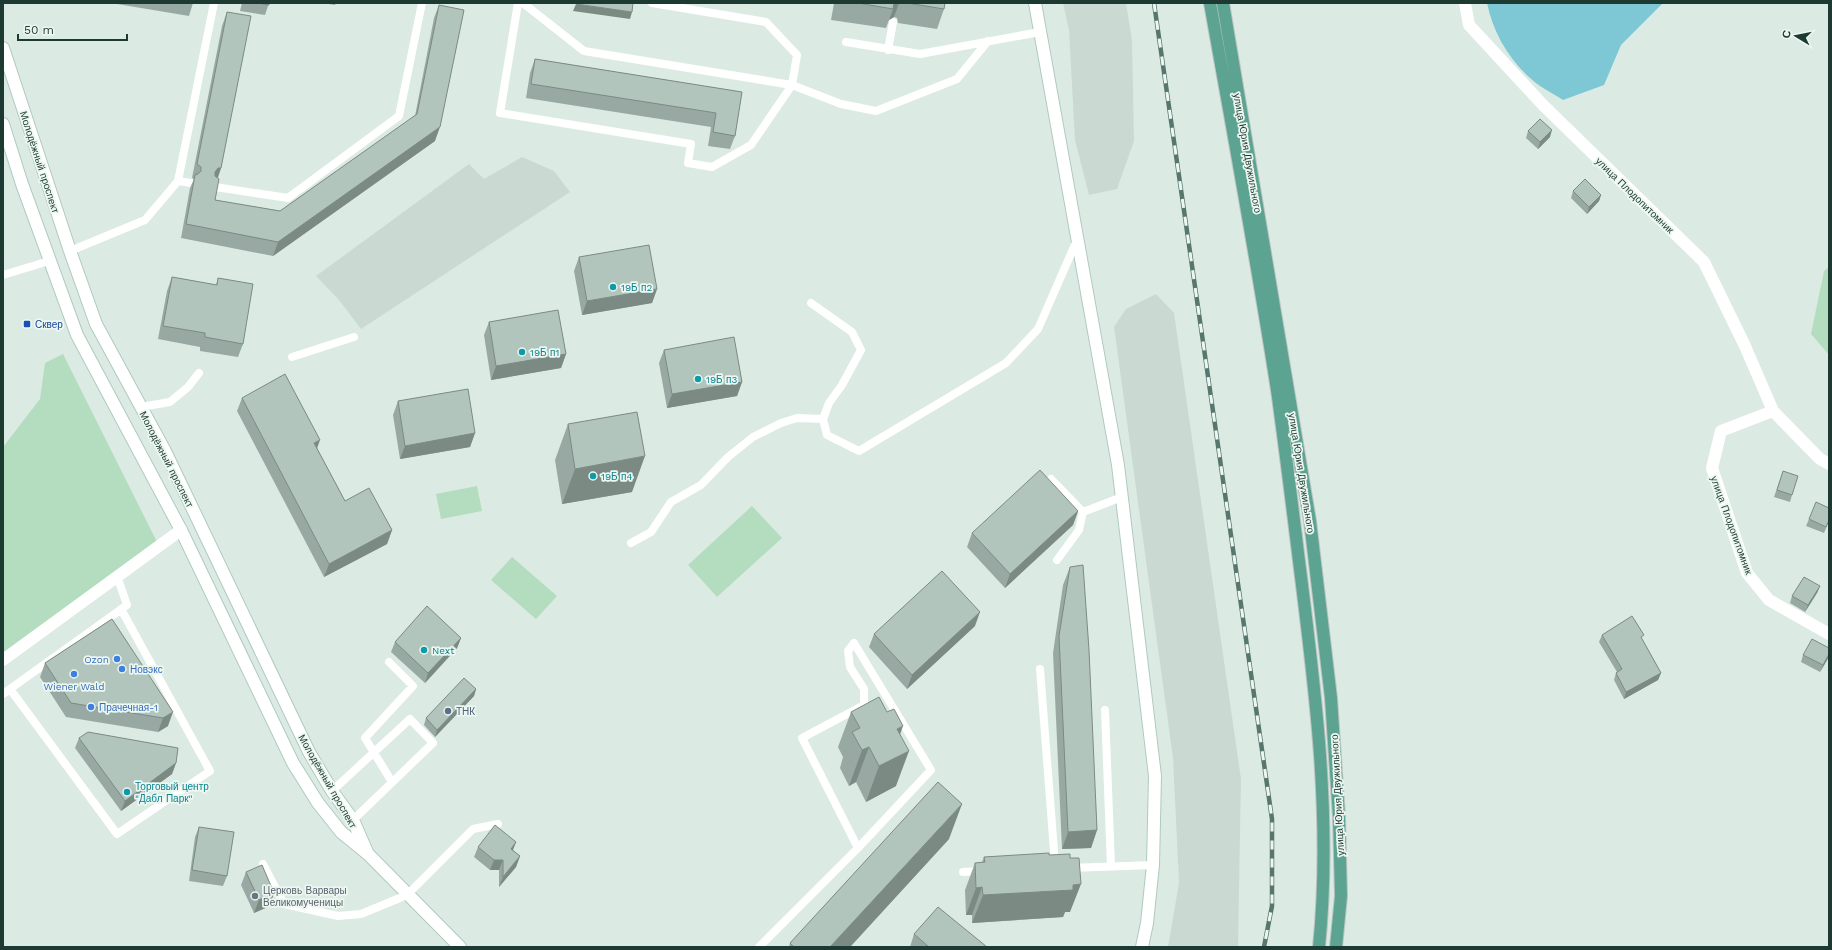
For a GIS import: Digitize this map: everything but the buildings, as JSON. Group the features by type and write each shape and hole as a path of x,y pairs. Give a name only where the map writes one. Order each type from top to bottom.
{"main road":[{"name":"улица Юрия Двужильного","path":"1210,3 1277,391 1314,682 1322,796 1324,900 1320,947"},
{"name":"улица Юрия Двужильного","path":"1223,3 1310,521 1331,698 1339,817 1341,896 1336,947"}],"street":[{"path":"1035,3 1118,465 1155,776 1153,865 1147,924 1142,947"},
{"name":"улица Плодопитомник","path":"1465,3 1469,26 1543,105 1704,262 1745,346 1773,412 1820,459 1829,464"},
{"name":"Молодёжный проспект","path":"3,48 70,251 96,324 165,450 309,752 332,791 353,820 368,854"},
{"name":"Молодёжный проспект","path":"3,124 49,261 77,335 181,530 293,763 318,803 341,832 368,854 460,947"},
{"name":"улица Плодопитомник","path":"1773,412 1721,431 1712,468 1747,573 1769,600 1829,634"},
{"path":"3,660 181,530"}],"lane":[{"path":"70,251 145,220 178,181 214,3"},
{"path":"215,187 288,198 399,116 422,3"},
{"path":"518,3 500,113 692,144 688,163 712,167 751,145 792,85 797,55 766,22 652,3"},
{"path":"523,3 584,51 792,85 841,104 876,111 957,79 988,41"},
{"path":"888,50 893,22"},
{"path":"846,42 920,54 1040,32"},
{"path":"178,181 191,183"},
{"path":"811,303 852,332 861,350 842,385 829,402 823,419 827,435 858,451 1006,363 1038,329 1077,240"},
{"path":"3,275 49,261"},
{"path":"292,357 354,337"},
{"path":"141,407 170,402 188,387 199,374"},
{"path":"630,543 651,532 671,502 701,485 728,457 754,437 781,423 797,418 823,419"},
{"path":"1051,479 1083,512"},
{"path":"1083,512 1122,497"},
{"path":"1056,560 1079,530 1083,512"},
{"path":"117,576 127,605 6,691 117,834 210,771 121,610"},
{"path":"759,947 858,848 931,770 854,643 848,651 850,667 864,689 864,705 802,738 858,848"},
{"path":"389,662 413,686 365,738 392,782"},
{"path":"1040,669 1051,869 1153,865"},
{"path":"1105,710 1112,866"},
{"path":"332,791 375,753 410,719 432,743 353,820"},
{"path":"264,864 284,904 338,916 361,914 407,895 473,829 498,824"},
{"path":"963,872 994,871"}],"shaded area":[{"path":"1063,3 1126,3 1132,40 1134,141 1117,189 1089,195 1075,140 1069,30"},
{"path":"522,157 554,171 570,192 361,329 339,300 316,276 469,164 484,179"},
{"path":"1156,294 1174,313 1241,779 1238,947 1168,947 1179,883 1173,758 1114,327 1126,309"}],"green space":[{"path":"1829,267 1829,355 1811,334 1824,271"},
{"path":"63,354 159,546 3,659 3,447 40,399 45,363"},
{"path":"477,486 482,511 441,519 436,494"},
{"path":"752,506 782,538 717,597 688,565"},
{"path":"512,557 557,596 536,619 491,580"}],"water":[{"path":"1487,3 1663,3 1621,45 1604,85 1563,100 1533,80 1514,62 1497,34"}],"railway":[{"path":"1154,3 1272,819 1272,906 1264,947"}],"place":[{"name":"19Б п2","path":"613,287"},
{"name":"Сквер","path":"27,324"},
{"name":"19Б п1","path":"522,352"},
{"name":"19Б п3","path":"698,379"},
{"name":"19Б п4","path":"593,476"},
{"name":"Next","path":"424,650"},
{"name":"Ozon","path":"117,659"},
{"name":"Новэкс","path":"122,669"},
{"name":"Wiener Wald","path":"74,674"},
{"name":"Прачечная-1","path":"91,707"},
{"name":"ТНК","path":"448,711"},
{"name":"Торговый центр \"Дабл Парк\"","path":"127,792"},
{"name":"Церковь Варвары Великомученицы","path":"255,896"}]}
